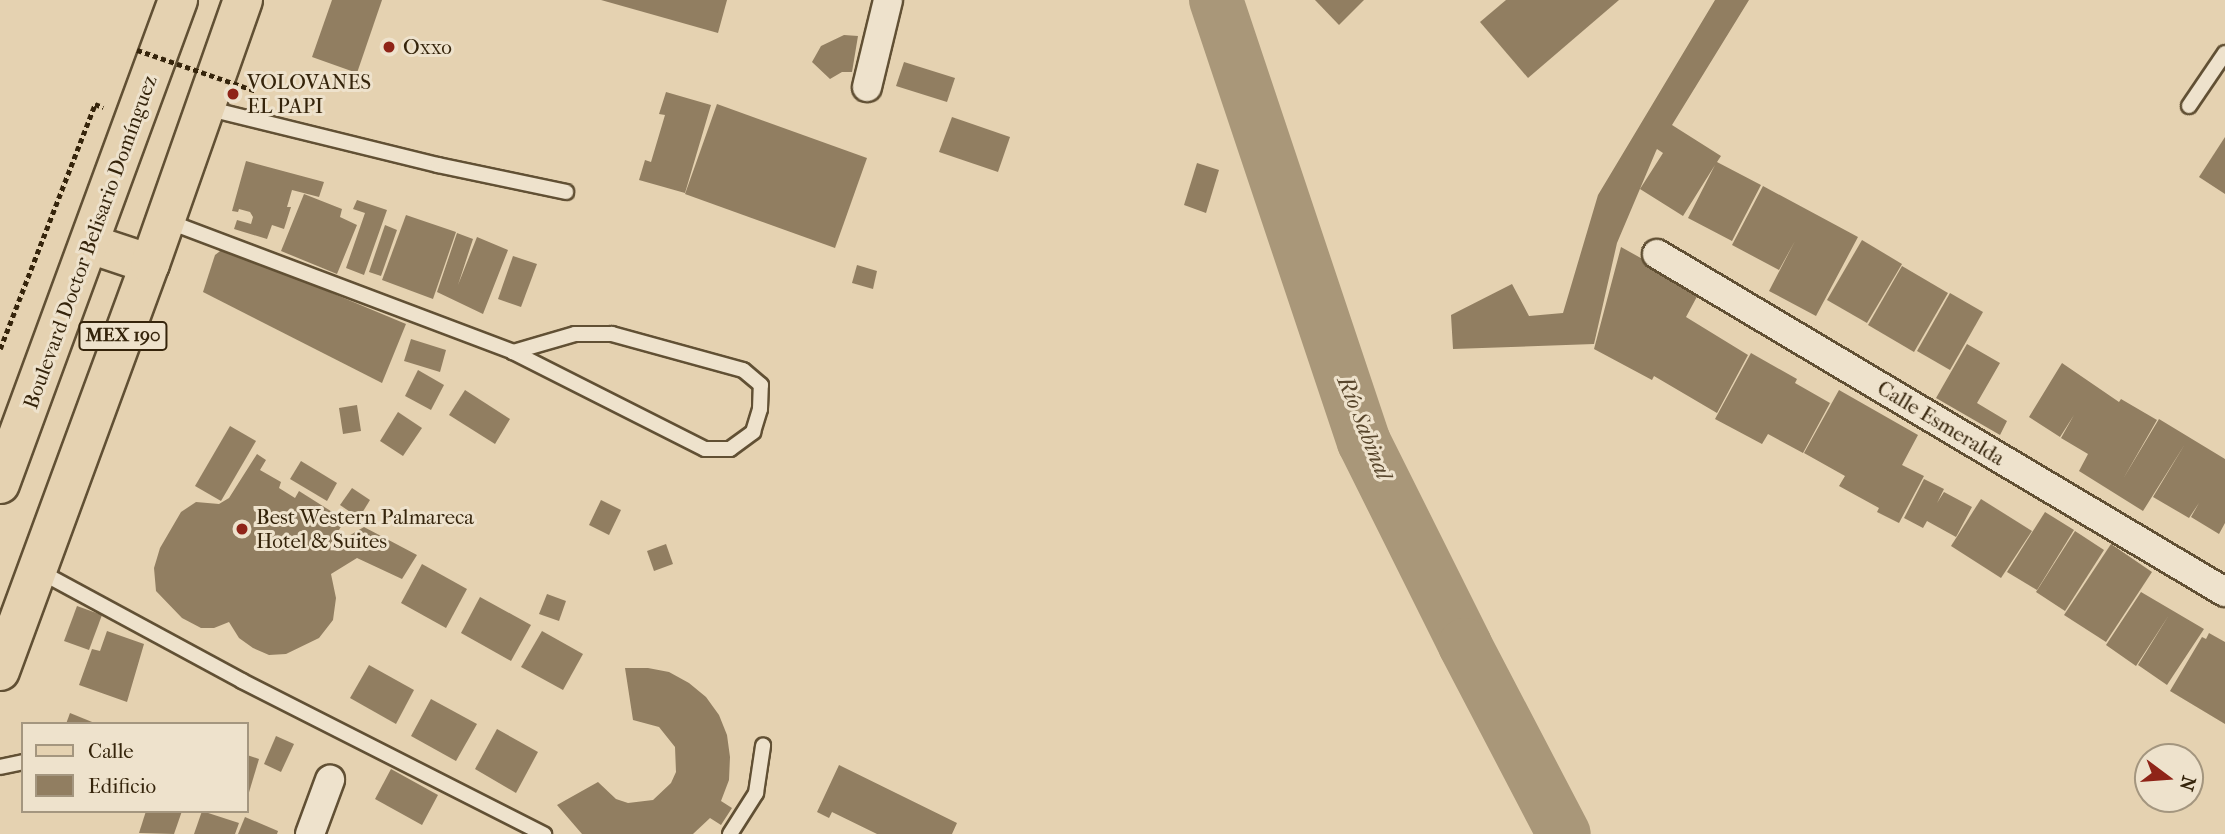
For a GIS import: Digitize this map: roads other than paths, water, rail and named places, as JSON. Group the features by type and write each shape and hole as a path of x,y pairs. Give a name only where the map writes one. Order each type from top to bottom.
{"main road":[{"name":"Boulevard Doctor Belisario Domínguez","path":"1,480 178,0"},
{"name":"MEX 190","path":"0,671 166,221 243,0"},
{"path":"90,244 150,264"}],"street":[{"path":"867,87 888,0"},
{"name":"Calle Esmeralda","path":"1657,254 2225,592"},
{"path":"310,834 330,780"}],"lane":[{"path":"2189,106 2225,53"},
{"path":"204,107 438,165 566,192"},
{"path":"166,221 513,352 705,449 730,449 753,432 760,409 761,384 743,370 612,334 575,334 513,352"},
{"path":"36,569 242,681 544,834"},
{"path":"730,834 756,793 763,746"},
{"path":"0,767 21,762"}],"waterway":[{"name":"Río Sabinal","path":"1216,0 1364,442 1465,645 1564,834"}],"place":[{"name":"Oxxo","path":"389,47"},
{"name":"VOLOVANES EL PAPI","path":"233,94"},
{"name":"Best Western Palmareca Hotel & Suites","path":"242,529"}]}
